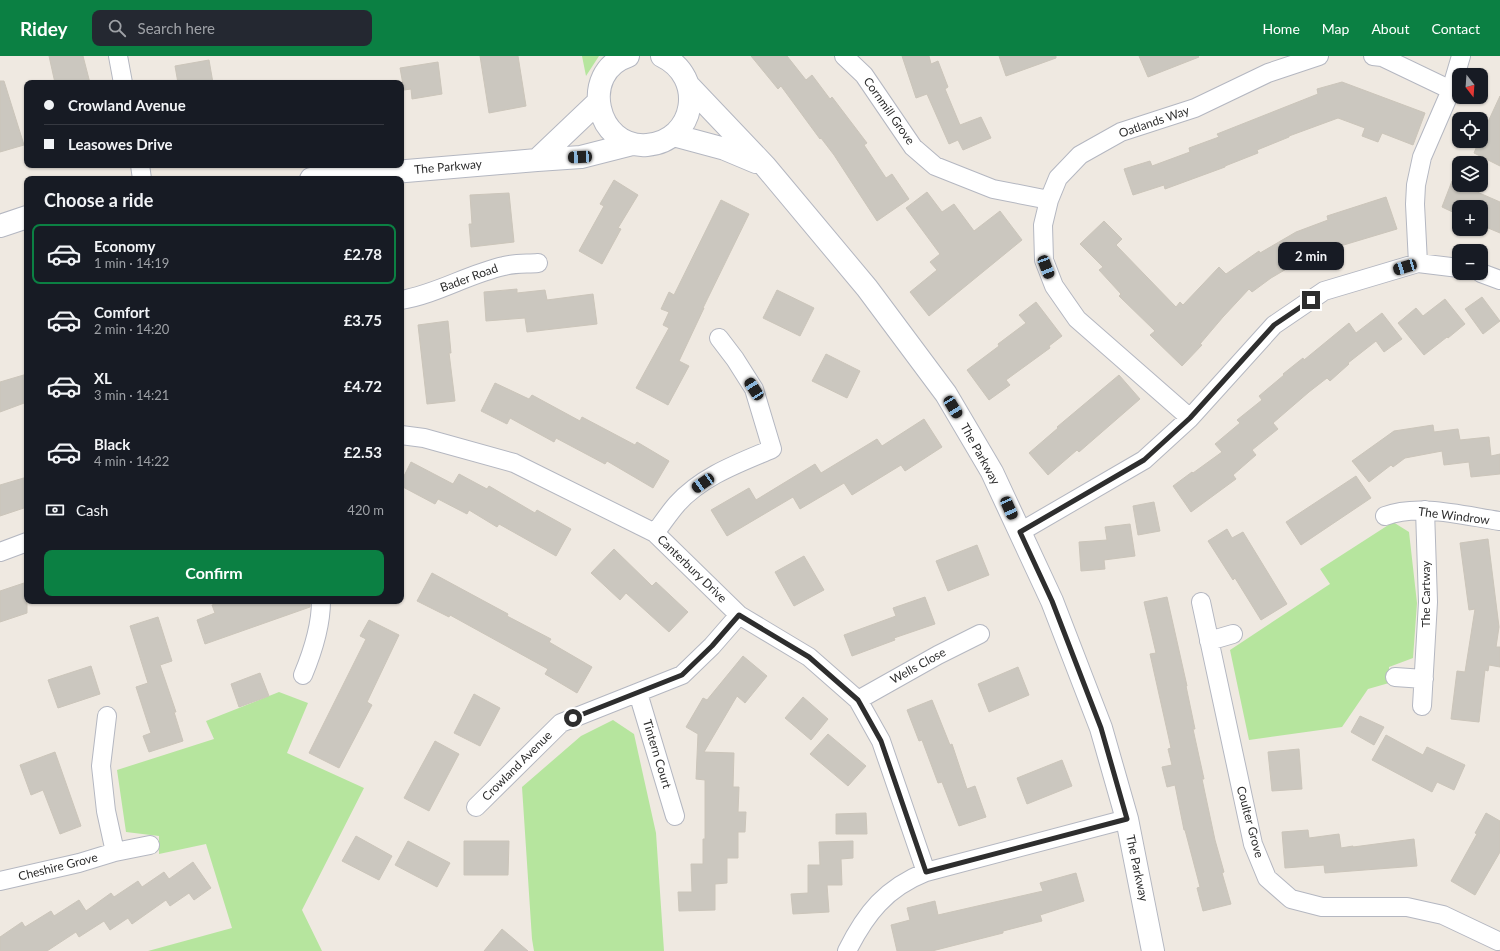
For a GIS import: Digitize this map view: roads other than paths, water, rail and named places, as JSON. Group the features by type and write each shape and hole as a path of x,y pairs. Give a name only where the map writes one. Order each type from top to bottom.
{"street":[{"path":"118,56 122,80"},
{"path":"626,56 615,62 605,75 599,91 598,102 601,116 608,129 619,138 632,144"},
{"name":"Cornmill Grove","path":"844,56 864,75 913,147 935,166 993,189 1049,200"},
{"name":"Oatlands Way","path":"1190,418 1077,319 1054,286 1043,254 1043,225 1049,200 1058,178 1080,155 1121,132 1195,108 1268,73 1318,56"},
{"path":"1373,56 1382,57 1451,90"},
{"path":"1418,263 1415,204 1416,184 1422,157 1451,90 1461,56"},
{"path":"670,58 684,74 690,88 691,105 685,122 673,135"},
{"name":"The Parkway","path":"690,88 765,166 867,288 946,394 992,472 1052,601 1101,728 1127,819 1153,951"},
{"path":"537,160 598,102"},
{"name":"The Parkway","path":"347,176 580,157 632,144 647,145 661,142 673,135 725,149 765,166"},
{"path":"0,226 24,218"},
{"name":"Bader Road","path":"404,299 417,297 472,275 505,266 538,263"},
{"path":"1020,532 1144,460 1190,418 1274,325 1324,291 1418,263 1452,267"},
{"path":"1488,276 1500,280"},
{"path":"655,533 678,504 694,490 722,471 772,449 754,389 719,338"},
{"name":"Canterbury Drive","path":"404,435 424,438 514,463 655,533 739,615 809,657 858,700 881,741 926,872"},
{"name":"The Windrow","path":"1385,516 1397,512 1425,510 1500,521"},
{"name":"The Cartway","path":"1422,706 1428,602 1425,510"},
{"path":"0,552 24,543"},
{"name":"Coulter Grove","path":"1201,602 1254,844 1267,878 1291,899 1322,907 1407,907 1443,915 1498,943"},
{"path":"303,675 311,656 321,616 321,604"},
{"name":"Crowland Avenue","path":"476,807 560,723 597,707 638,693 682,675 712,646 739,615"},
{"name":"Wells Close","path":"858,700 938,655 980,634"},
{"path":"1209,641 1233,634"},
{"path":"1395,677 1424,678"},
{"name":"Tintern Court","path":"638,693 675,816"},
{"path":"107,716 101,766 106,811 115,852"},
{"path":"847,951 856,933 887,894 910,878 926,872 1127,819"},
{"name":"Cheshire Grove","path":"0,881 79,863 115,852 150,845"}]}
